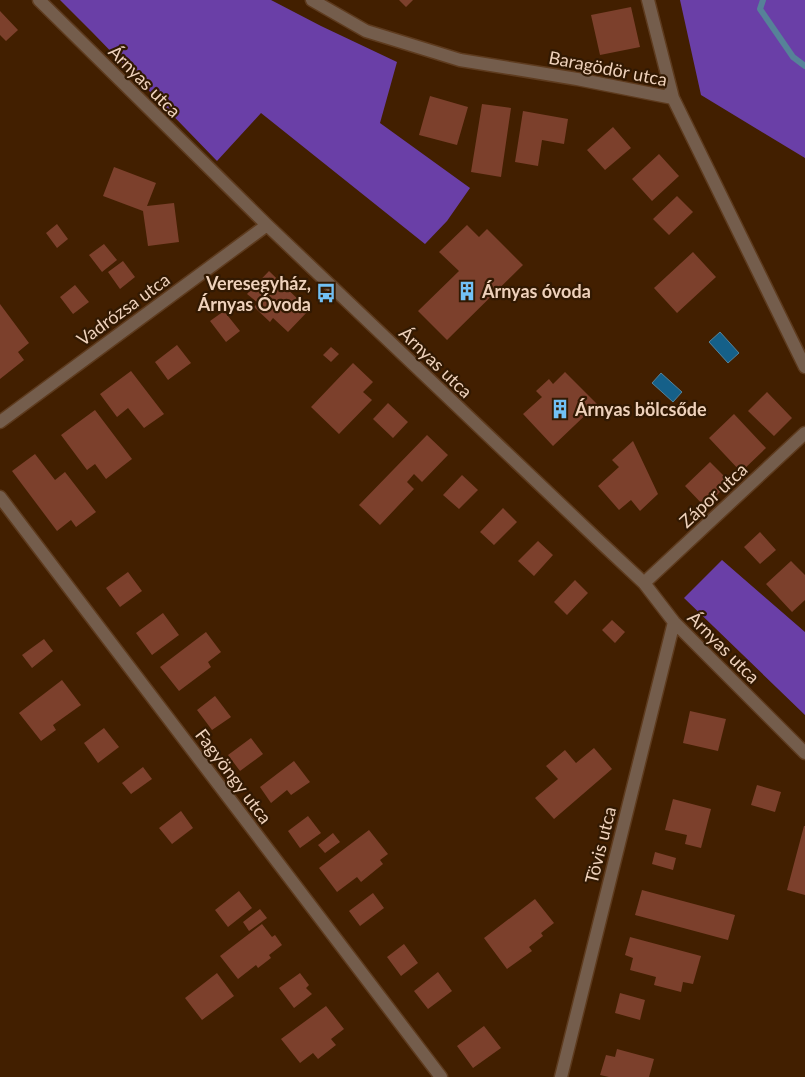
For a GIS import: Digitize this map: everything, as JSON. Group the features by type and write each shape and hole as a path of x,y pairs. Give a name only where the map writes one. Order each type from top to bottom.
{"street":[{"name":"Árnyas utca","path":"39,0 267,225 644,582 674,622 805,753"},
{"name":"Baragödör utca","path":"312,0 366,31 460,60 577,79 673,98 805,367"},
{"path":"648,0 673,98"},
{"name":"Vadrózsa utca","path":"0,422 267,225"},
{"name":"Zápor utca","path":"644,582 805,434"},
{"name":"Fagyöngy utca","path":"0,497 441,1077"},
{"name":"Tövis utca","path":"561,1077 674,622"}],"shaded area":[{"path":"60,0 271,0 397,62 380,123 470,188 447,221 425,244 261,113 217,161"},
{"path":"680,0 805,0 805,158 701,95"},
{"path":"722,560 805,632 805,715 684,598"}],"water":[{"path":"720,332 739,353 728,363 709,342"},
{"path":"661,373 682,392 673,402 652,383"}],"building":[{"path":"399,0 413,0 406,7"},
{"path":"631,7 640,47 600,55 591,15"},
{"path":"0,11 18,30 6,41 0,35"},
{"path":"430,96 468,107 457,145 419,135"},
{"path":"482,104 511,108 501,177 471,172"},
{"path":"523,111 568,119 564,144 542,140 538,166 515,162"},
{"path":"613,127 631,148 605,170 587,150"},
{"path":"659,154 679,176 652,201 632,179"},
{"path":"114,167 156,183 147,206 174,203 179,242 148,246 143,211 103,196"},
{"path":"677,196 693,212 669,235 653,219"},
{"path":"57,224 68,239 57,248 46,233"},
{"name":"Árnyas óvoda","path":"467,225 479,237 487,229 523,265 447,340 418,311 459,271 439,252"},
{"path":"104,244 117,260 102,272 89,255"},
{"path":"693,252 716,277 677,313 654,288"},
{"path":"123,261 135,277 120,289 108,272"},
{"path":"269,271 309,310 288,332 273,318 270,322 254,307 258,303 247,294"},
{"path":"75,285 89,302 73,314 60,297"},
{"path":"0,304 29,343 18,352 24,360 0,379"},
{"path":"224,311 240,331 226,342 210,321"},
{"path":"177,345 191,363 168,380 155,362"},
{"path":"331,347 339,354 331,362 323,355"},
{"path":"353,363 373,382 363,392 372,400 339,434 311,407"},
{"path":"131,371 164,414 144,428 128,408 117,417 100,394"},
{"name":"Árnyas bölcsőde","path":"565,372 597,404 553,446 523,414 542,397 536,391 549,379 553,384"},
{"path":"767,392 792,418 774,436 748,411"},
{"path":"388,403 408,422 393,438 373,419"},
{"path":"95,410 132,459 106,479 95,464 87,470 61,435"},
{"path":"734,414 766,448 741,472 709,438"},
{"path":"427,435 448,455 422,482 414,474 407,482 414,489 380,525 359,505"},
{"path":"633,441 658,494 640,511 631,500 619,510 598,486 619,467 612,460"},
{"path":"35,454 55,480 65,472 96,512 76,527 71,520 57,531 12,471"},
{"path":"710,462 730,482 705,507 685,486"},
{"path":"462,475 478,490 459,509 443,495"},
{"path":"503,508 517,522 494,545 480,532"},
{"path":"760,532 776,550 760,564 744,547"},
{"path":"538,541 553,555 534,576 518,561"},
{"path":"791,561 805,575 805,600 792,612 766,584"},
{"path":"128,572 142,591 120,607 106,588"},
{"path":"575,580 588,593 567,615 554,602"},
{"path":"163,613 179,635 152,655 136,633"},
{"path":"612,620 625,632 615,643 602,630"},
{"path":"206,632 221,652 208,662 211,667 179,691 160,667"},
{"path":"44,639 53,651 32,668 22,655"},
{"path":"62,680 81,705 53,725 56,730 41,741 19,713"},
{"path":"215,696 231,717 212,730 197,710"},
{"path":"690,711 726,719 718,751 683,743"},
{"path":"104,728 119,747 98,763 84,743"},
{"path":"251,738 263,754 240,771 228,755"},
{"path":"594,748 612,769 554,819 535,798 558,779 546,766 565,750 576,763"},
{"path":"294,761 310,782 291,795 287,790 271,803 260,787"},
{"path":"143,767 152,779 131,794 122,783"},
{"path":"757,785 781,792 775,812 751,805"},
{"path":"673,799 711,809 701,848 685,844 687,835 665,830"},
{"path":"181,811 193,828 172,844 159,828"},
{"path":"308,816 321,833 300,848 288,831"},
{"path":"805,826 805,895 787,890"},
{"path":"369,830 388,854 380,860 383,864 361,882 357,877 337,892 319,868"},
{"path":"333,833 340,842 325,853 318,845"},
{"path":"655,852 676,858 673,870 652,864"},
{"path":"642,890 735,915 728,940 635,915"},
{"path":"239,891 252,908 228,927 215,910"},
{"path":"373,893 384,908 360,926 349,911"},
{"path":"535,899 554,923 541,933 543,936 529,947 532,951 507,969 484,938"},
{"path":"260,909 267,918 249,931 243,922"},
{"path":"262,924 272,937 275,935 282,945 269,955 271,958 258,968 256,965 238,979 220,956"},
{"path":"630,937 701,956 693,984 683,982 681,992 654,985 656,977 630,970 633,958 625,955"},
{"path":"404,944 418,963 401,976 387,957"},
{"path":"438,972 452,991 428,1009 414,991"},
{"path":"217,973 234,996 202,1020 185,998"},
{"path":"300,973 309,985 306,988 312,994 294,1008 279,988"},
{"path":"620,993 645,1000 640,1020 615,1013"},
{"path":"326,1006 344,1029 331,1039 336,1045 318,1059 313,1053 300,1063 281,1039"},
{"path":"484,1026 501,1048 473,1068 457,1046"},
{"path":"617,1049 654,1059 649,1077 609,1077 600,1075 606,1055 615,1057"}],"waterway":[{"path":"763,0 760,9 793,57 805,66"}],"place":[{"name":"Árnyas óvoda","path":"467,291"},
{"name":"Veresegyház, Árnyas Óvoda","path":"326,293"},
{"name":"Árnyas bölcsőde","path":"560,409"}]}
